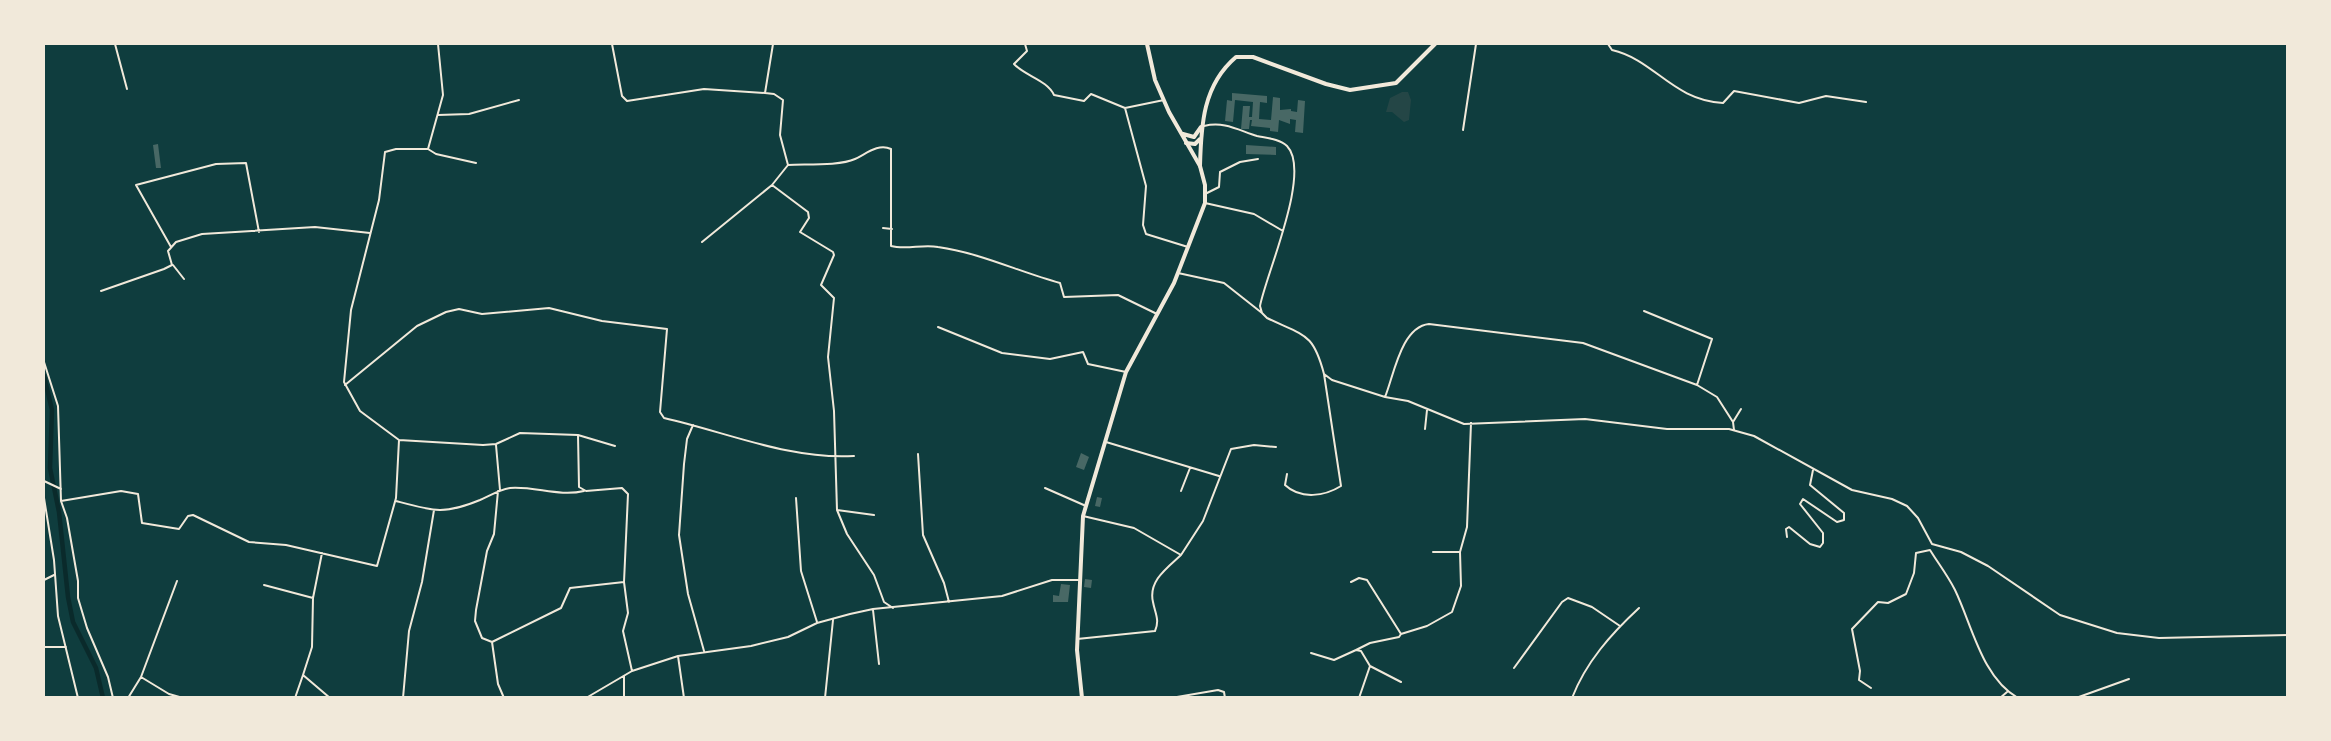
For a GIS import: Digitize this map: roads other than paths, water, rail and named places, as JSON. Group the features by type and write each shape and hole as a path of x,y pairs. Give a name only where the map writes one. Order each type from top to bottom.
{"main road":[{"path":"1147,44 1155,80 1180,132 1200,166"},
{"path":"1082,698 1077,639 1083,516 1126,372 1178,273 1205,203 1200,166 1201,127 1205,105 1223,68 1236,57 1252,57 1326,84 1350,90 1396,83 1435,44"},
{"path":"1180,132 1191,138 1201,127"},
{"path":"1186,143 1195,144 1200,139"}],"street":[{"path":"115,44 127,89"},
{"path":"428,149 443,95 438,44"},
{"path":"612,44 621,96 627,101 704,88 780,96 783,100 780,135 788,165"},
{"path":"765,93 773,44"},
{"path":"1025,44 1027,51 1014,64 1021,71 1051,89 1054,95 1084,101 1094,95 1125,108 1164,100"},
{"path":"1463,130 1476,44"},
{"path":"1608,44 1612,50 1627,53 1668,84 1712,102 1723,103 1734,91 1799,103 1826,96 1866,102"},
{"path":"438,116 469,114 519,100"},
{"path":"1125,108 1146,186 1143,225 1146,234 1189,247"},
{"path":"1201,127 1222,124 1286,145 1292,153 1292,195 1262,298 1262,313"},
{"path":"702,242 772,185 788,165 854,159 871,150 887,147 891,149 891,246 938,246 971,254 1059,283 1064,297 1118,296 1157,315"},
{"path":"476,163 436,154 428,149 396,149 385,152 379,200 351,310 345,357 345,385 360,411 399,440 418,443 496,444 520,433 578,435 615,446"},
{"path":"1205,194 1219,187 1220,172 1240,162 1258,159"},
{"path":"171,247 136,185 216,164 246,163 259,233"},
{"path":"772,185 808,212 808,218 800,232 833,252 821,285 834,298 828,357 836,457 837,510 847,534 874,575 884,602 892,608"},
{"path":"1205,203 1254,214 1283,231"},
{"path":"184,279 172,265 168,251 176,242 202,234 259,233 315,227 370,233"},
{"path":"883,228 892,229"},
{"path":"101,291 172,265"},
{"path":"1178,273 1224,283 1262,313 1312,341 1317,349 1324,374 1341,486 1329,493 1302,494 1291,491 1285,485 1287,474"},
{"path":"345,385 417,326 446,312 459,309 482,314 549,308 602,321 667,329 660,412 664,418 794,452 836,457 854,456"},
{"path":"1644,311 1712,339 1697,385"},
{"path":"1385,397 1409,335 1423,325 1429,324 1583,343 1697,385 1717,397 1733,422 1734,430"},
{"path":"938,327 1002,353 1050,358 1083,352 1088,364 1126,372"},
{"path":"44,362 58,406 58,471 61,501 67,518 78,581 78,598 87,628 108,677 113,698"},
{"path":"1324,374 1332,380 1385,397 1408,401 1464,424 1586,419 1667,429 1734,430 1754,436 1852,490 1892,499 1907,506 1918,518 1932,544 1961,552 1988,566 2060,615 2117,633 2159,638 2288,635"},
{"path":"1425,429 1427,410"},
{"path":"1733,422 1741,410"},
{"path":"1311,653 1334,660 1370,643 1399,637 1401,634 1428,626 1452,612 1461,586 1460,552 1467,527 1471,423"},
{"path":"693,425 687,439 679,535 688,594 704,651"},
{"path":"578,435 577,483 586,491"},
{"path":"61,501 121,491 138,494 140,519 146,524 179,529 188,516 193,515 249,542 286,545 377,566 396,501 399,440"},
{"path":"1104,441 1219,476"},
{"path":"496,444 499,491 494,534 486,558 475,621 482,638 492,642 561,608 570,588 624,582"},
{"path":"1077,639 1155,631 1158,624 1152,589 1156,580 1181,555 1203,521 1231,449 1254,445 1276,447"},
{"path":"918,454 923,535 944,583 949,603"},
{"path":"1181,490 1190,468"},
{"path":"1787,537 1786,529 1789,527 1810,544 1820,547 1823,543 1823,533 1800,504 1803,499 1837,522 1844,520 1844,513 1810,485 1811,473 1815,469"},
{"path":"44,481 61,489"},
{"path":"396,501 443,512 513,488 564,494 622,488 627,491 624,582 628,613 623,632 632,671"},
{"path":"1045,488 1086,506"},
{"path":"44,498 49,515 58,616 78,698"},
{"path":"796,498 801,570 817,623"},
{"path":"403,698 409,631 422,582 434,510"},
{"path":"837,510 874,515"},
{"path":"1083,516 1134,528 1181,555"},
{"path":"1930,550 1932,544"},
{"path":"1871,688 1858,680 1860,671 1852,629 1878,602 1888,603 1906,594 1914,573 1916,553 1930,550"},
{"path":"1930,550 1954,587 1990,669 2007,692 2018,698"},
{"path":"1433,552 1460,552"},
{"path":"295,698 314,633 313,598 322,553"},
{"path":"44,580 56,574"},
{"path":"1350,582 1359,578 1371,585 1401,634"},
{"path":"128,698 141,676 177,580"},
{"path":"586,698 623,675 678,656 742,647 788,637 817,623 873,609 1002,596 1052,580 1079,580"},
{"path":"264,585 313,598"},
{"path":"1514,668 1562,602 1568,598 1577,599 1620,626"},
{"path":"1572,698 1586,666 1620,626 1639,608"},
{"path":"873,609 879,664"},
{"path":"825,698 833,620"},
{"path":"492,642 498,684 504,698"},
{"path":"44,647 66,647"},
{"path":"1356,650 1361,651 1370,666 1401,682"},
{"path":"678,656 684,698"},
{"path":"1359,698 1370,666"},
{"path":"303,675 330,698"},
{"path":"623,675 624,698"},
{"path":"141,676 169,694 183,698"},
{"path":"2076,698 2129,679"},
{"path":"1171,698 1218,690 1224,692 1225,698"},
{"path":"2000,698 2007,692"}],"waterway":[{"path":"44,376 52,410 50,468 59,512 68,597 73,622 96,668 103,698"}]}
